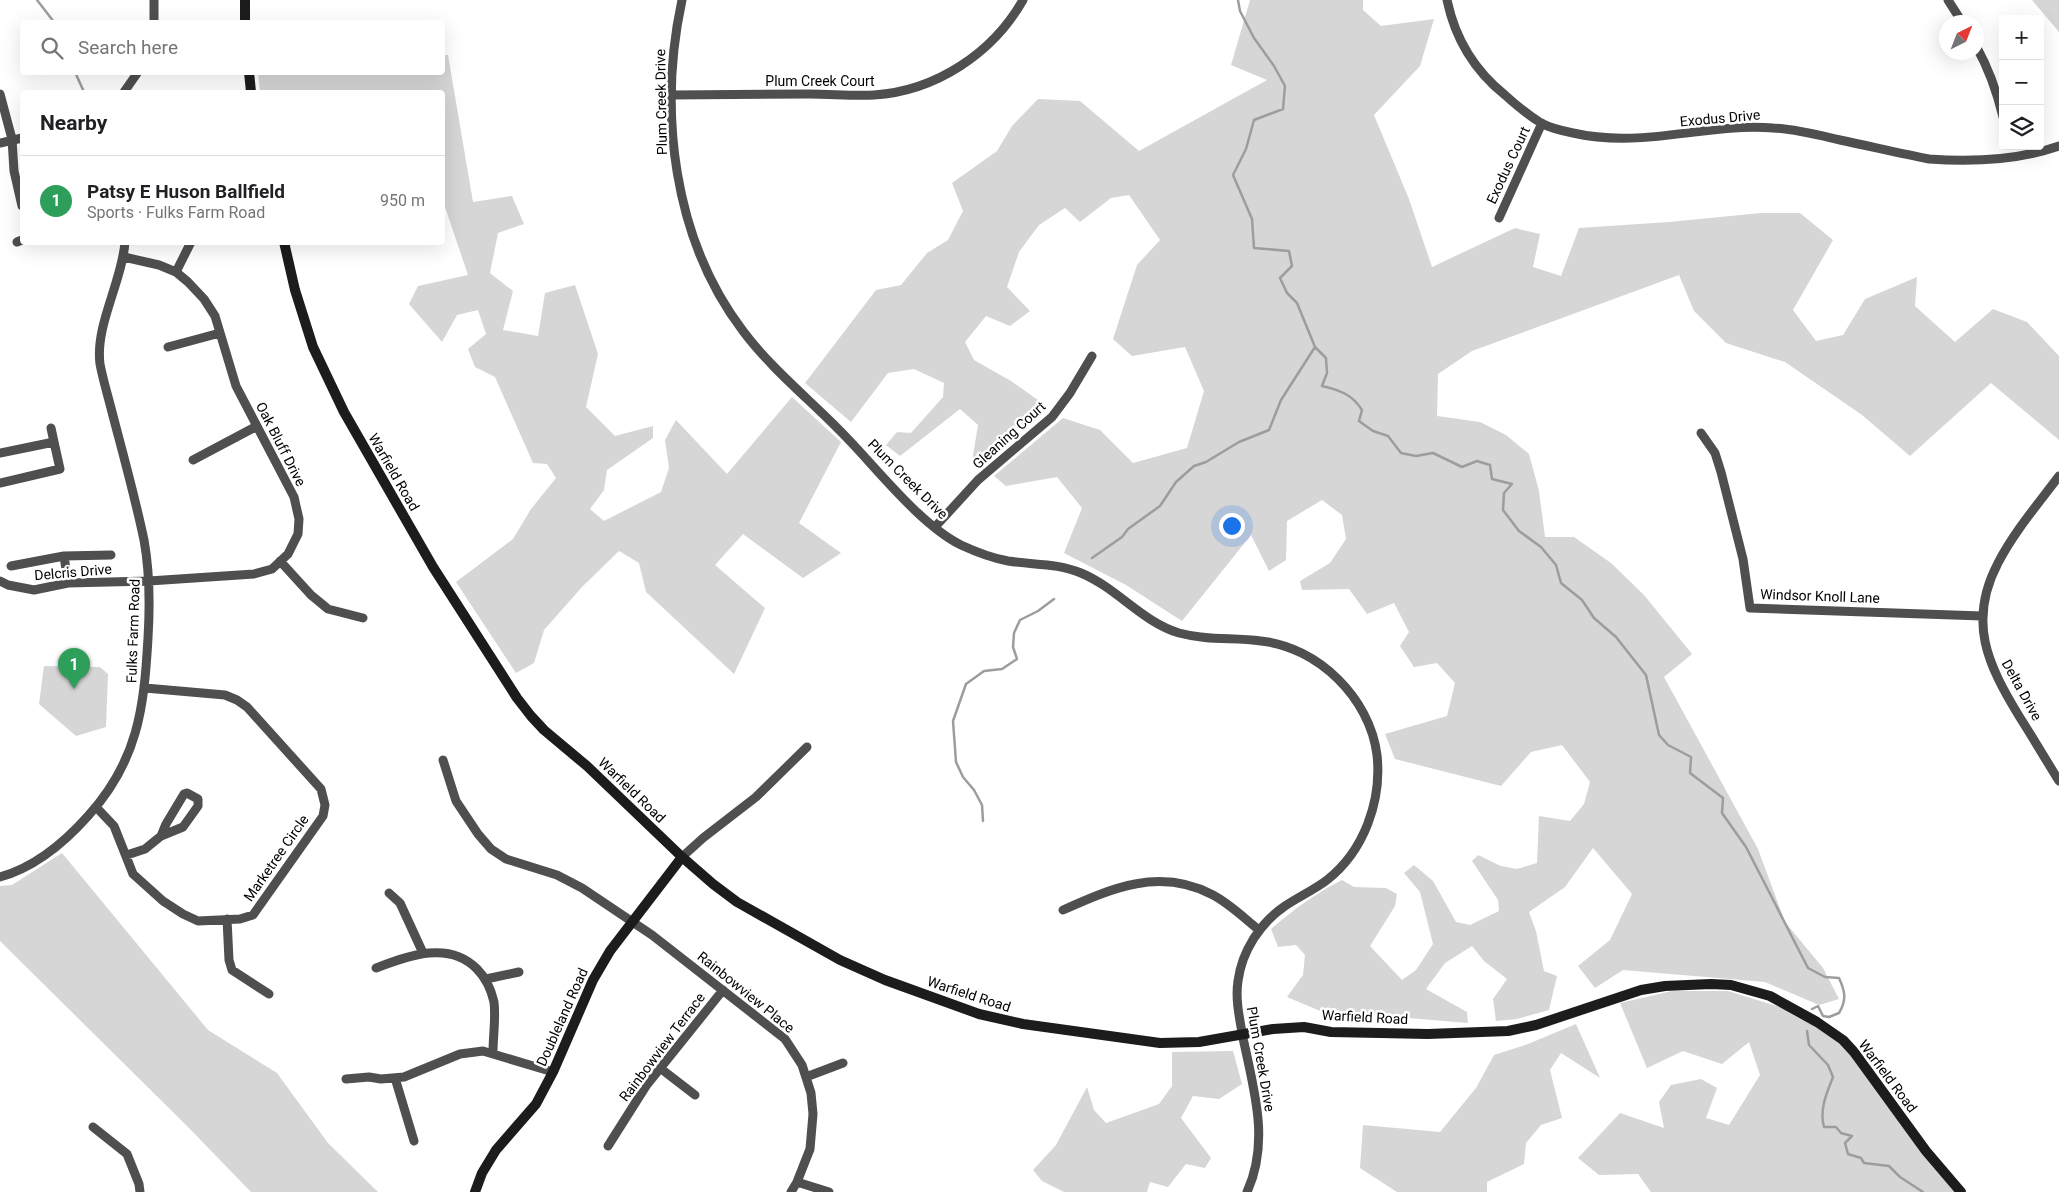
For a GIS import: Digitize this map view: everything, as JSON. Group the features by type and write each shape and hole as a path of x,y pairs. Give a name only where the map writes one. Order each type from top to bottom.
{"street":[{"path":"154,0 154,20"},
{"path":"245,0 245,20"},
{"name":"Plum Creek Drive","path":"682,0 675,35 672,95 674,151 682,202 700,255 724,303 767,360 832,421 922,517 957,543 984,555 1009,561 1058,566 1080,573 1107,586 1146,618 1176,632 1210,640 1263,640 1292,649 1308,656 1337,677 1357,701 1372,733 1376,750 1378,775 1376,800 1365,832 1351,855 1329,878 1281,909 1259,930 1245,955 1238,981 1237,1006 1258,1112 1259,1146 1256,1166 1246,1192"},
{"name":"Plum Creek Court","path":"672,95 875,95 911,89 945,75 990,44 1007,24 1023,0"},
{"name":"Exodus Drive","path":"1447,0 1450,14 1458,33 1477,68 1501,92 1542,123 1584,136 1620,140 1644,139 1735,128 1772,128 1796,130 1929,159 1966,160 2045,151 2059,146"},
{"path":"1948,0 1958,15"},
{"path":"1983,60 2000,105"},
{"path":"125,90 136,75"},
{"path":"249,75 251,90"},
{"path":"0,94 12,139 20,186"},
{"name":"Exodus Court","path":"1499,218 1542,123"},
{"path":"0,143 20,138"},
{"path":"2010,150 2011,156"},
{"name":"Fulks Farm Road","path":"0,877 17,873 40,860 72,834 96,808 114,782 130,752 140,720 146,688 149,581 144,541 100,363 104,327 124,257 125,245"},
{"path":"176,272 190,245"},
{"name":"Warfield Road","path":"285,245 295,290 313,346 344,412 433,567 518,698 544,730 613,790 682,857 737,902 840,960 884,980 979,1014 1023,1024 1160,1042 1199,1042 1273,1029 1304,1027 1331,1032 1428,1034 1493,1032 1536,1025 1642,990 1683,984 1731,985 1770,996 1817,1022 1844,1041 1863,1061 1926,1151 1961,1192"},
{"name":"Oak Bluff Drive","path":"124,257 159,265 176,272 204,299 214,316 236,386 294,497 298,520 298,534 288,554 272,569 254,574 149,581"},
{"path":"168,347 220,333"},
{"name":"Gleaning Court","path":"935,527 978,480 1052,417 1070,393 1092,356"},
{"path":"193,460 257,426"},
{"path":"0,483 60,470 51,428"},
{"name":"Windsor Knoll Lane","path":"1701,433 1715,453 1721,472 1744,559 1750,608 1982,616"},
{"path":"0,453 54,442"},
{"name":"Delta Drive","path":"2059,476 2005,550 1985,598 1982,616 1985,644 1993,669 2059,781"},
{"path":"12,566 64,556 111,556"},
{"path":"64,556 68,583"},
{"path":"280,561 311,595 328,609 363,618"},
{"name":"Delcris Drive","path":"0,581 8,585 34,590 68,583 149,581"},
{"name":"Marketree Circle","path":"96,808 114,826 133,874 164,901 183,914 198,921 240,919 253,915 323,816 325,805 321,789 247,707 237,700 224,695 146,688"},
{"path":"682,857 756,796 807,747"},
{"name":"Rainbowview Place","path":"443,760 456,801 478,834 491,849 506,859 557,875 582,888 652,935 785,1039 802,1065 811,1093 812,1107 810,1149 791,1192"},
{"path":"127,855 146,849 162,836 178,830 188,822 198,806 198,798 187,793 184,794 166,824 162,836"},
{"name":"Doubleland Road","path":"475,1192 482,1173 496,1150 536,1104 553,1072 593,980 610,951 682,857"},
{"path":"1063,910 1120,886 1144,882 1167,882 1191,886 1212,895 1259,930"},
{"path":"389,893 400,903 423,953"},
{"path":"227,919 229,960 232,970 269,994"},
{"path":"376,968 423,953 446,952 459,956 472,964 486,979 494,1002 493,1052"},
{"path":"486,979 519,972"},
{"name":"Rainbowview Terrace","path":"608,1146 646,1086 723,990"},
{"path":"346,1079 404,1077 460,1054 483,1051 493,1052 553,1072"},
{"path":"806,1077 843,1063"},
{"path":"660,1068 695,1095"},
{"path":"395,1078 414,1141"},
{"path":"93,1127 127,1154 139,1184 140,1192"},
{"path":"797,1182 829,1192"}],"shaded area":[{"path":"1250,0 1363,0 1363,10 1381,26 1434,19 1420,66 1374,115 1409,199 1432,267 1515,228 1540,234 1533,267 1561,276 1579,228 1761,213 1800,213 1833,240 1793,310 1816,341 1843,335 1865,299 1917,277 1915,306 1955,342 1993,309 2027,322 2059,356 2059,440 1991,383 1910,456 1862,415 1785,362 1726,343 1694,311 1679,275 1472,351 1438,374 1437,416 1480,422 1506,435 1529,454 1539,491 1545,537 1574,537 1611,563 1644,595 1692,654 1664,677 1758,849 1785,922 1823,968 1839,999 1819,1005 1765,982 1623,970 1595,988 1578,966 1610,940 1632,894 1593,848 1565,887 1529,912 1536,931 1544,971 1557,976 1549,1010 1517,1019 1496,1021 1493,999 1507,979 1484,961 1472,946 1445,963 1426,989 1467,1012 1468,1023 1360,1014 1332,1016 1287,997 1303,975 1305,955 1296,945 1278,947 1271,929 1305,902 1342,880 1354,887 1386,888 1397,894 1395,906 1370,946 1402,980 1416,970 1433,944 1420,892 1404,873 1414,865 1433,881 1456,922 1470,925 1499,911 1498,900 1472,861 1478,855 1501,866 1517,869 1537,863 1539,816 1570,821 1584,804 1590,782 1562,745 1531,752 1501,786 1395,759 1385,734 1447,716 1455,683 1437,663 1414,667 1400,646 1409,632 1394,603 1367,614 1349,589 1302,590 1300,581 1330,563 1346,539 1342,515 1322,500 1287,521 1286,560 1269,571 1251,535 1182,621 1126,585 1064,553 1082,508 1057,477 1006,486 994,476 1063,418 1100,430 1133,463 1187,448 1204,391 1185,347 1132,356 1113,339 1137,265 1160,240 1129,195 1111,198 1080,222 1065,208 1039,225 1019,252 1007,287 1030,311 1010,326 986,316 965,342 974,360 1011,381 1045,405 976,464 972,462 978,425 960,409 900,456 886,445 897,432 911,433 943,397 944,383 914,369 888,373 851,422 805,383 876,290 901,285 927,253 948,240 963,211 952,183 997,151 1012,126 1038,99 1080,101 1139,151 1267,80 1231,65"},
{"path":"2032,0 2059,0 2059,32"},
{"path":"445,55 448,55 473,202 512,196 524,224 498,233 490,273 513,291 503,330 538,336 545,293 575,285 598,354 586,407 615,436 653,426 653,438 607,470 604,490 590,509 604,521 661,492 669,468 665,440 676,420 727,474 792,397 841,442 799,523 841,553 803,578 743,534 715,565 765,608 734,674 646,592 639,563 619,551 582,587 544,630 534,663 516,673 456,582 513,539 531,509 556,478 547,464 533,463 495,377 475,367 468,349 486,334 478,310 457,315 442,342 409,304 418,286 468,275 445,207 445,90 260,90 258,75 445,75"},
{"path":"44,666 100,667 108,674 106,727 76,736 39,704"},
{"path":"62,853 208,1030 277,1073 328,1143 378,1192 251,1192 0,941 0,886 12,885"},
{"path":"1672,991 1728,991 1780,1007 1840,1039 1961,1192 1651,1192 1638,1174 1599,1175 1578,1158 1620,1113 1664,1128 1659,1102 1671,1085 1701,1079 1717,1088 1706,1118 1729,1125 1760,1075 1749,1042 1722,1064 1683,1051 1647,1068 1620,1003"},
{"path":"1576,1024 1600,1078 1561,1053 1550,1070 1562,1118 1541,1125 1526,1143 1524,1164 1487,1182 1487,1192 1397,1192 1360,1168 1363,1125 1440,1132 1476,1088 1494,1055 1528,1044"},
{"path":"1233,1051 1242,1084 1219,1099 1193,1096 1181,1118 1211,1158 1205,1168 1186,1164 1168,1187 1150,1182 1147,1192 1064,1192 1042,1181 1033,1170 1056,1145 1087,1087 1094,1110 1106,1123 1159,1104 1172,1086 1172,1052"}],"waterway":[{"path":"37,0 52,20"},
{"path":"1238,0 1240,11 1254,38 1274,66 1285,86 1283,109 1254,120 1246,149 1233,175 1252,219 1254,248 1289,251 1292,266 1280,278 1287,293 1297,303 1315,347 1326,358 1327,373 1322,386 1339,391 1354,400 1362,410 1359,421 1373,431 1388,436 1401,453 1416,456 1433,453 1462,467 1477,461 1490,465 1492,479 1512,484 1504,493 1503,510 1519,531 1541,547 1556,565 1561,583 1582,600 1594,618 1616,637 1646,675 1659,735 1668,745 1691,757 1690,773 1723,798 1722,813 1746,847 1808,968 1825,977 1839,978 1844,995 1839,1013 1829,1017 1823,1016 1818,1006 1812,1009"},
{"path":"76,75 83,90"},
{"path":"1092,558 1122,537 1128,529 1160,506 1176,482 1194,466 1206,462 1239,442 1269,430 1281,400 1315,347"},
{"path":"983,821 982,805 974,790 963,777 956,762 953,721 966,684 984,671 1002,669 1017,659 1013,647 1014,633 1020,620 1038,611 1054,599"},
{"path":"1807,1031 1809,1045 1828,1065 1833,1077 1823,1108 1824,1127 1836,1127 1841,1133 1852,1136 1845,1143 1848,1154 1861,1158 1864,1163 1889,1166 1900,1177 1923,1192"}],"place":[{"name":"Patsy E Huson Ballfield","path":"74,689"}]}
